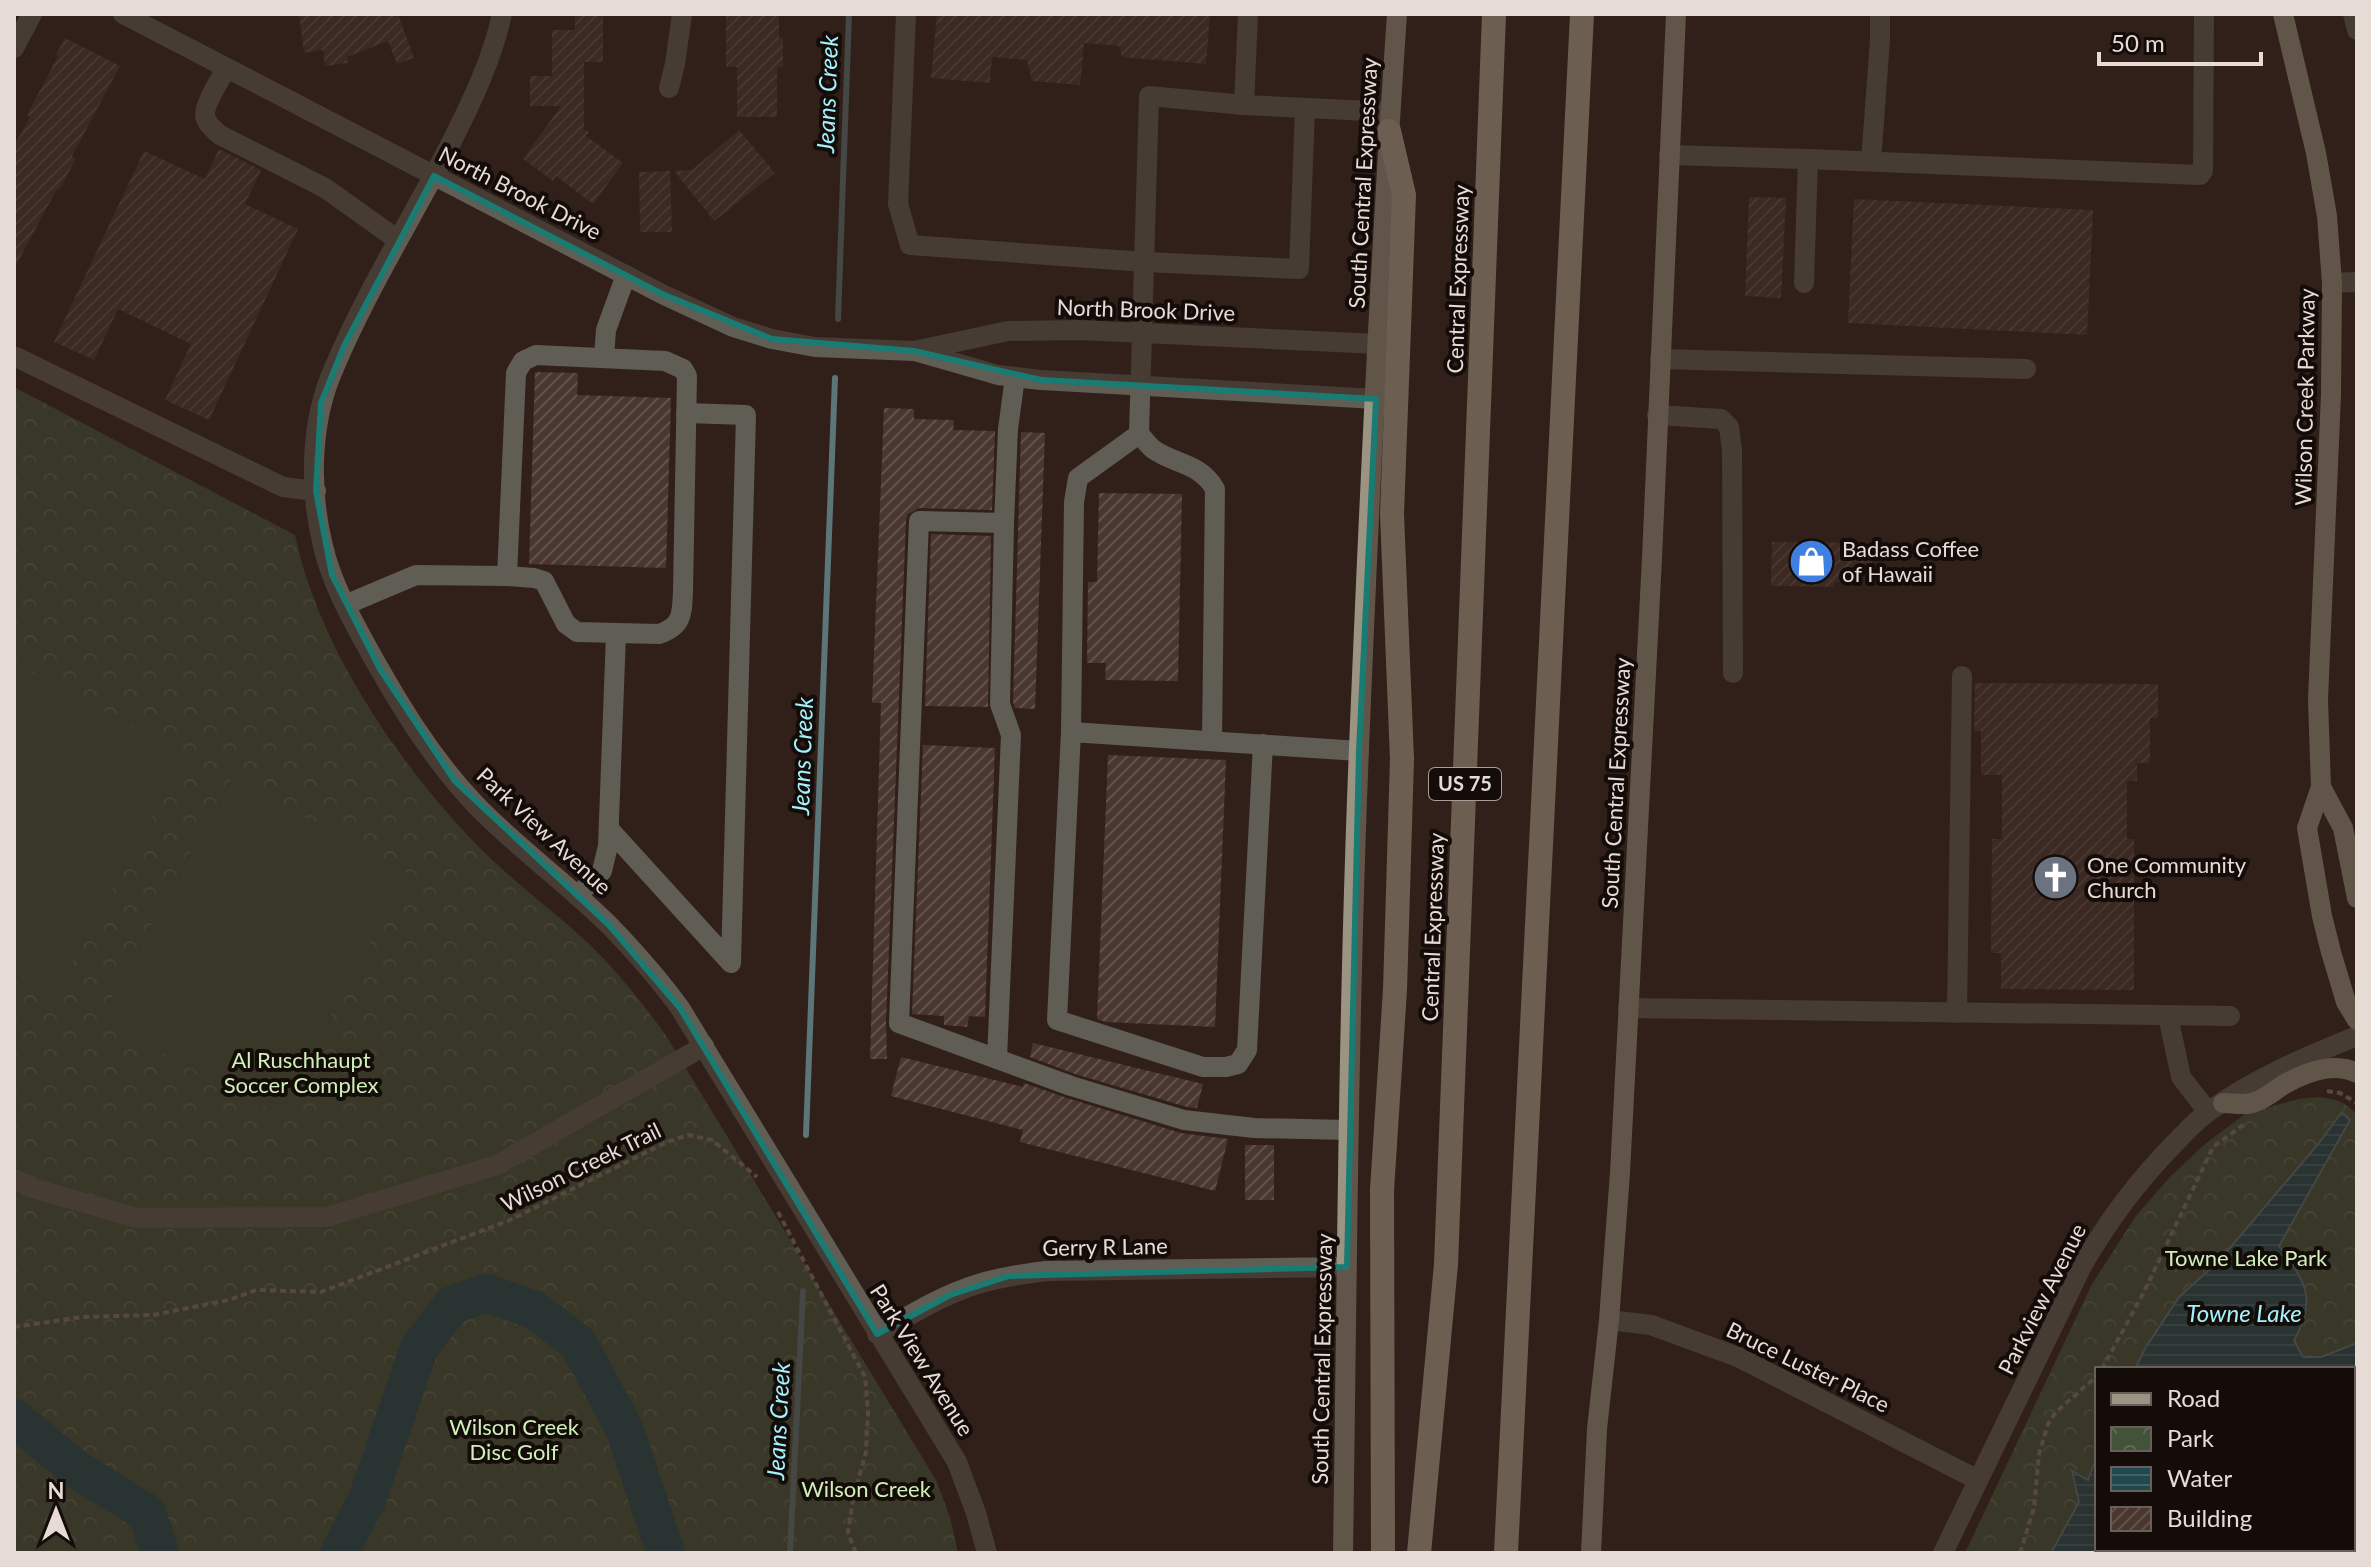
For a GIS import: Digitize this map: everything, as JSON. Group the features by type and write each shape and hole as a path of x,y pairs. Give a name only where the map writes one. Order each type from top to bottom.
{"highway":[{"name":"Central Expressway","path":"1419,1553 1446,1264 1494,14"},
{"path":"1506,1553 1582,14"},
{"path":"1383,1553 1382,1190 1395,990 1402,759 1392,514 1404,195 1390,121"}],"main road":[{"name":"South Central Expressway","path":"1343,1553 1349,1130 1359,751 1397,14"},
{"name":"South Central Expressway","path":"1591,1553 1597,1429 1620,1173 1676,14"},
{"name":"Wilson Creek Parkway","path":"2283,14 2318,163 2327,216 2332,283 2331,394 2318,700 2321,787 2307,828 2331,952 2346,1002 2357,1020"},
{"name":"Wilson Creek Parkway","path":"2321,787 2343,828 2357,898"},
{"path":"2215,1108 2253,1103 2315,1072 2339,1067 2357,1073"}],"street":[{"path":"14,48 32,14"},
{"name":"North Brook Drive","path":"123,14 662,294 733,327 772,339 815,347 914,351 998,375 1041,380 1376,399"},
{"name":"Park View Avenue","path":"502,14 487,67 434,176 344,346 321,403 316,433 316,491 323,547 345,605 393,692 447,772 497,826 609,925 662,984 704,1046 957,1462 987,1553"},
{"path":"669,88 682,14"},
{"path":"906,14 898,204 910,245 1145,262 1299,269 1305,108"},
{"path":"1244,105 1248,14"},
{"path":"1871,161 1880,14"},
{"path":"1669,155 2200,175 2203,171 2205,116 2204,14"},
{"path":"2353,14 2357,30"},
{"path":"226,69 205,109 205,118 210,126 220,135 325,188 398,240"},
{"path":"1212,741 1215,489 1210,480 1189,464 1165,456 1139,434 1149,96 1305,108 1390,121"},
{"path":"1804,283 1808,159"},
{"path":"604,357 606,330 626,275"},
{"path":"2332,283 2357,282"},
{"name":"North Brook Drive","path":"914,351 1008,331 1143,332 1379,344"},
{"path":"345,605 416,575 534,578 544,581 566,624 577,632 659,634 671,630 679,621 683,591 687,376 683,369 665,361 604,357 536,355 523,361 516,373 507,576"},
{"path":"16,357 283,487 316,491"},
{"path":"1660,359 2026,369"},
{"path":"997,1059 1011,735 1000,704 1004,523 1008,429 1015,377"},
{"path":"609,829 731,963 746,415 686,413"},
{"path":"1657,415 1721,419 1729,427 1732,450 1733,673"},
{"path":"1139,434 1078,478 1074,502 1071,732 1057,1020 1203,1067 1238,1064 1247,1050 1263,744"},
{"path":"1004,523 919,521 899,1023 1071,1086 1184,1120 1254,1128 1349,1130"},
{"path":"577,896 602,871 608,846 616,634"},
{"path":"1957,1013 1962,676"},
{"path":"1071,732 1359,751"},
{"path":"1628,1008 2230,1016"},
{"path":"2168,1016 2181,1077 2215,1108"},
{"name":"Parkview Avenue","path":"1943,1553 2083,1264 2107,1224 2153,1166 2215,1108 2275,1072 2357,1036"},
{"path":"14,1179 32,1188 137,1218 327,1217 497,1165 704,1046"},
{"name":"Gerry R Lane","path":"877,1334 950,1295 1009,1276 1046,1271 1347,1267"},
{"name":"Bruce Luster Place","path":"1609,1320 1651,1325 1738,1357 1978,1480"}],"path":[{"path":"2317,1091 2340,1093 2357,1103"},
{"path":"2103,1367 2144,1292 2213,1147 2248,1121"},
{"name":"Wilson Creek Trail","path":"14,1327 82,1317 153,1315 229,1300 256,1290 321,1292 510,1220 667,1142 688,1135 712,1140 761,1180"},
{"path":"776,1208 865,1377 868,1411 866,1452 853,1499 848,1533 856,1553"},
{"path":"2020,1553 2034,1508 2039,1454 2048,1424 2055,1413 2095,1378"}],"highlighted area":[{"path":"434,176 662,294 772,339 914,351 1041,380 1376,399 1359,751 1347,1267 1009,1276 950,1295 877,1334 680,1008 609,925 455,781 380,669 332,575 316,491 321,403 344,346"}],"green space":[{"name":"Al Ruschhaupt Soccer Complex","path":"14,387 295,535 322,619 365,702 391,741 477,845 601,956 665,1034 936,1480 950,1517 958,1553 14,1553"},
{"path":"14,663 185,755 53,997 14,975"},
{"path":"231,778 408,873 277,1114 100,1019"},
{"name":"Towne Lake Park","path":"2318,1097 2344,1104 2357,1115 2357,1553 1965,1553 2092,1284 2136,1216 2169,1178 2205,1144 2245,1114 2298,1099"}],"water":[{"name":"Towne Lake","path":"2342,1112 2350,1120 2279,1246 2296,1270 2305,1291 2305,1313 2294,1341 2303,1357 2321,1357 2357,1343 2357,1553 2051,1553 2079,1502 2072,1471 2088,1480 2095,1461 2095,1551 2355,1551 2355,1367 2136,1367 2179,1297 2218,1262"}],"building":[{"path":"299,14 398,14 414,58 397,64 388,41 347,57 348,63 325,66 323,50 304,53"},
{"path":"575,14 603,14 603,62 584,62 584,129 589,132 586,136 623,163 593,204 556,176 553,181 523,159 561,106 530,106 530,76 552,76 552,30 575,30"},
{"path":"726,14 779,14 783,67 777,67 777,117 737,117 737,67 726,67"},
{"path":"937,14 1210,14 1206,64 1122,57 1119,46 1084,43 1080,85 1032,81 1027,60 992,57 990,83 931,78"},
{"path":"65,38 120,66 72,156 76,159 14,269 14,146"},
{"path":"739,130 775,173 714,221 674,171 692,170"},
{"path":"219,149 261,170 245,204 298,229 209,420 165,400 191,344 118,309 94,360 54,342 144,151 205,179"},
{"path":"670,171 672,232 640,232 639,172"},
{"path":"1749,197 1786,198 1781,298 1745,296"},
{"path":"1854,199 2093,210 2087,335 1848,323"},
{"path":"535,372 578,373 577,395 671,398 666,568 529,564"},
{"path":"884,408 914,409 914,419 954,420 953,430 995,431 992,510 919,508 908,514 906,520 887,1059 870,1059 881,703 872,703"},
{"path":"1021,432 1045,433 1035,709 1015,708 1013,702"},
{"path":"1099,493 1182,494 1178,681 1105,680 1106,663 1087,663 1088,582 1097,582"},
{"path":"931,534 991,536 988,707 925,706"},
{"path":"1772,542 1872,543 1872,568 1856,568 1856,582 1834,582 1834,587 1771,586"},
{"path":"1975,683 2158,684 2158,718 2150,718 2150,763 2137,763 2137,781 2127,781 2127,839 2134,839 2134,990 2001,989 2001,953 1991,953 1992,839 2002,839 2002,775 1981,775 1981,731 1974,731"},
{"path":"923,745 995,748 985,1017 969,1016 967,1027 944,1025 944,1016 912,1014"},
{"path":"1108,755 1226,760 1215,1027 1097,1019"},
{"path":"1033,1043 1203,1084 1197,1108 1075,1074 1030,1057"},
{"path":"901,1057 1023,1087 1024,1083 1181,1133 1228,1139 1215,1191 1020,1142 1023,1130 891,1096"},
{"path":"1245,1145 1274,1145 1274,1200 1245,1200"}],"waterway":[{"name":"Jeans Creek","path":"838,319 849,14"},
{"name":"Jeans Creek","path":"806,1135 835,378"},
{"name":"Jeans Creek","path":"790,1553 803,1291"},
{"name":"Wilson Creek","path":"339,1553 367,1500 419,1348 452,1305 486,1293 535,1310 578,1343 624,1428 666,1553"},
{"name":"Wilson Creek","path":"14,1418 79,1471 147,1513 160,1553"}],"place":[{"name":"Badass Coffee of Hawaii","path":"1811,562"},
{"name":"One Community Church","path":"2056,878"}],"park label":[{"name":"Wilson Creek Disc Golf","path":"514,1440"}]}
